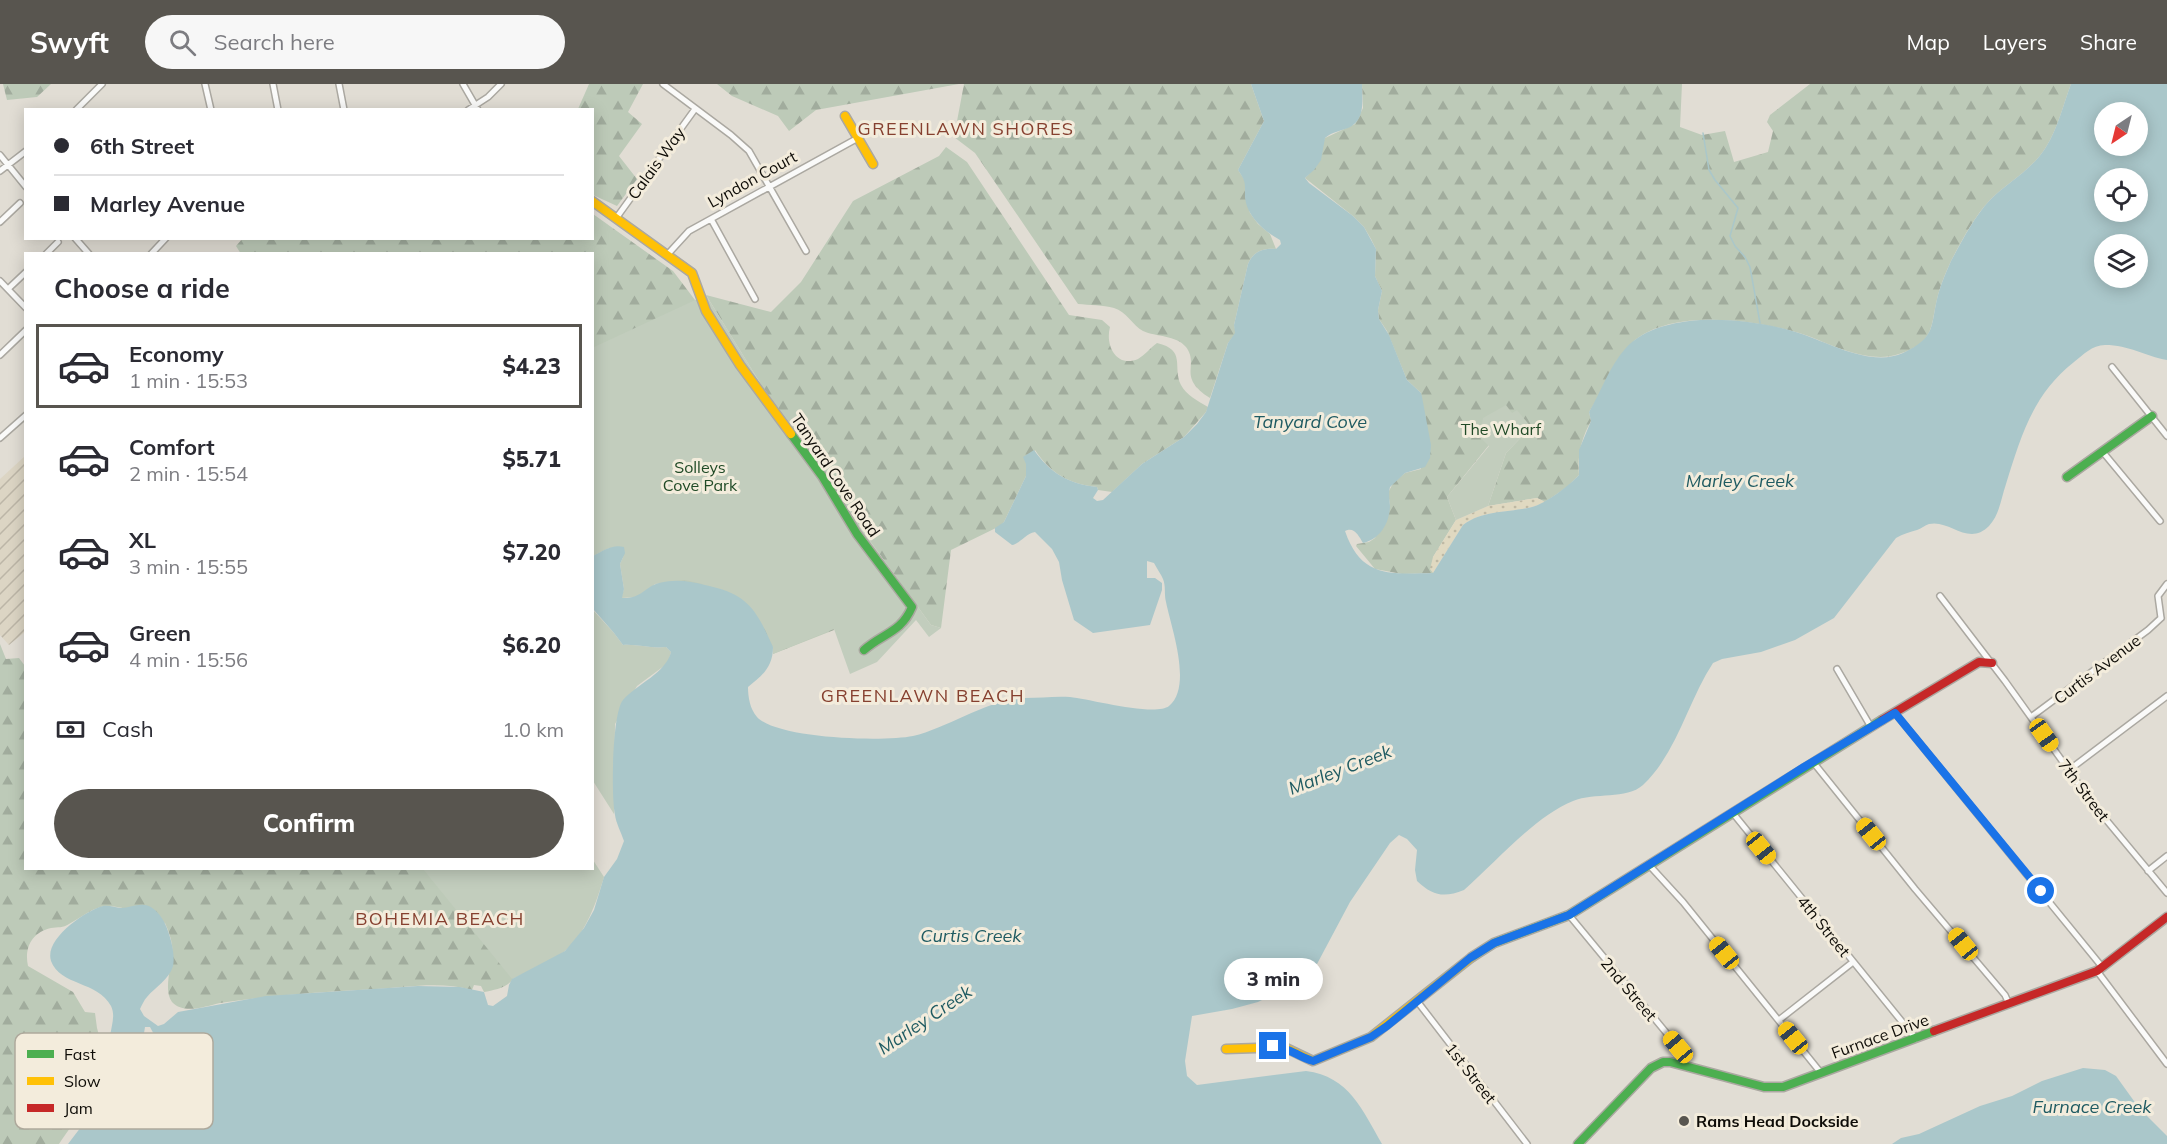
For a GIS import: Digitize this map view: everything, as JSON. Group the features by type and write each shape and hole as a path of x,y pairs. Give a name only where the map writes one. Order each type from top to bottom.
{"street":[{"path":"78,108 102,84"},
{"path":"205,84 211,108"},
{"path":"273,84 278,108"},
{"path":"339,84 344,108"},
{"path":"463,84 477,108 501,84"},
{"path":"663,84 740,142 755,160 806,251"},
{"name":"Calais Way","path":"617,217 695,109"},
{"path":"845,116 873,164"},
{"name":"Lyndon Court","path":"668,254 689,231 858,138"},
{"path":"0,171 24,153"},
{"path":"0,155 24,185"},
{"path":"594,202 668,254"},
{"path":"0,222 21,203"},
{"path":"711,219 755,299"},
{"path":"77,240 87,252"},
{"path":"153,252 164,240"},
{"path":"47,252 58,242"},
{"name":"Tanyard Cove Road","path":"668,254 688,269 695,279 706,311 740,365 822,476 858,534 912,607 905,624 873,642 864,650"},
{"path":"8,289 24,274"},
{"path":"0,281 24,306"},
{"path":"0,355 24,332"},
{"path":"2112,367 2166,433"},
{"path":"2067,477 2152,416"},
{"path":"0,438 24,417"},
{"path":"2102,451 2160,521"},
{"path":"2164,620 2158,596 2167,584"},
{"name":"7th Street","path":"1940,596 1992,663 2093,804 2167,893"},
{"name":"Curtis Avenue","path":"2031,717 2164,620"},
{"path":"1226,1049 1284,1047 1304,1059 1313,1061 1371,1037 1470,958 1494,943 1569,915 1871,727 1979,663 1992,663"},
{"path":"1837,669 1871,727"},
{"path":"2069,770 2167,696"},
{"path":"1895,713 2100,969 2167,1063"},
{"path":"1813,762 1915,889 2005,995 2009,1004"},
{"name":"4th Street","path":"1732,812 1916,1039"},
{"path":"2148,871 2167,856"},
{"path":"1650,866 1683,902 1821,1073"},
{"name":"2nd Street","path":"1569,915 1678,1047 1686,1059 1683,1064"},
{"name":"Furnace Drive","path":"1578,1144 1651,1068 1663,1062 1683,1064 1764,1087 1783,1087 2100,969 2167,917"},
{"path":"1779,1020 1853,962"},
{"name":"1st Street","path":"1417,1001 1527,1144"}],"shaded area":[{"path":"24,457 24,633 9,645 0,635 0,479"}],"green space":[{"path":"3,84 51,84 37,97 7,100"},
{"path":"589,84 643,84 628,112 642,124 619,156 637,179 617,206 594,195 594,108 578,108"},
{"path":"717,84 959,84 816,110 789,131 778,116 732,96"},
{"path":"964,84 1251,84 1264,121 1238,170 1246,182 1245,196 1250,213 1270,234 1276,249 1259,252 1248,264 1234,325 1236,333 1228,343 1210,398 1194,383 1190,371 1190,354 1182,343 1143,331 1122,312 1114,308 1078,304 975,153 954,137"},
{"path":"1362,84 1682,84 1680,127 1702,135 1725,131 1734,162 1768,152 1773,131 1767,122 1770,115 1810,84 2071,84 2054,132 2046,147 2027,169 1990,200 1964,237 1942,282 1929,332 1920,344 1899,354 1878,357 1856,354 1797,332 1750,322 1699,320 1653,329 1631,344 1589,412 1591,421 1581,446 1579,475 1567,487 1545,502 1537,498 1488,506 1506,453 1531,427 1489,445 1447,497 1456,520 1433,557 1433,573 1402,574 1375,569 1356,546 1375,538 1390,504 1388,493 1393,483 1405,473 1421,469 1421,393 1407,380 1387,331 1379,319 1378,310 1382,291 1375,276 1376,249 1371,239 1364,227 1353,216 1305,178 1325,138 1355,124 1363,108"},
{"path":"946,147 967,162 1069,315 1102,320 1110,327 1109,341 1114,353 1118,358 1124,360 1138,359 1157,343 1166,346 1172,350 1177,360 1183,389 1208,407 1184,437 1142,464 1112,492 1098,490 1097,487 1061,476 1047,465 1035,450 1026,464 1026,476 1004,522 951,550 941,628 931,625 862,530 824,469 762,386 706,295 771,312 801,282 853,201 939,156"},
{"name":"Solleys Cove Park","path":"594,215 673,271 695,300 834,630 773,654 773,647 594,539 594,252 240,252 236,246 241,240 594,240"},
{"name":"Solleys Cove Park","path":"706,295 762,386 824,469 862,530 931,625 941,628 929,637 916,620 877,662 850,674 834,629 773,654 773,647 764,628 702,584 685,580 655,584 638,597 621,598 624,589 620,564 625,553 609,548 594,556 594,347"},
{"name":"The Wharf","path":"1506,405 1512,413 1517,410 1531,427 1506,453 1488,506 1456,520 1447,497 1489,446 1480,437 1483,418"},
{"path":"594,611 623,645 666,647 671,652 668,663 637,686 615,724 614,814 594,783"},
{"path":"0,644 6,659 19,658 24,665 24,870 488,870 513,979 504,987 484,992 481,986 474,985 472,990 424,985 278,996 189,1009 177,1006 169,997 168,983 172,945 165,923 136,912 107,906 98,908 63,927 44,930 31,942 27,953 28,966 73,992 85,1012 95,1013 98,1033 15,1033 15,1129 70,1129 59,1144 0,1144"},
{"path":"594,862 604,877 594,907 580,934 561,954 512,979 424,870 594,870"}],"sand":[{"path":"1537,498 1545,502 1525,509 1493,513 1472,519 1463,525 1433,573 1430,569 1433,557 1456,520 1488,506"}],"water":[{"path":"1251,84 1362,84 1362,109 1358,120 1348,128 1325,138 1321,160 1305,178 1364,227 1376,249 1375,276 1382,291 1378,310 1379,319 1389,335 1407,380 1421,393 1422,397 1431,445 1430,458 1425,467 1405,473 1390,487 1388,519 1374,538 1363,543 1354,531 1345,531 1359,558 1379,570 1390,573 1433,573 1463,525 1488,514 1537,505 1570,484 1579,475 1579,450 1591,421 1589,412 1614,364 1625,349 1641,336 1662,327 1710,320 1782,328 1865,356 1891,357 1922,342 1930,330 1938,295 1951,261 1969,229 1990,200 2027,169 2046,147 2054,132 2071,84 2167,84 2167,360 2122,347 2105,345 2100,345 2081,356 2060,374 2038,402 2017,449 1998,511 1989,526 1974,534 1944,525 1929,524 1906,533 1896,538 1834,618 1795,640 1761,652 1722,659 1713,663 1665,758 1655,772 1636,790 1582,798 1558,808 1516,841 1464,890 1445,895 1428,890 1417,881 1415,870 1417,850 1407,839 1399,835 1390,843 1350,902 1317,964 1282,990 1258,1002 1192,1016 1185,1061 1187,1076 1197,1085 1306,1071 1321,1074 1333,1080 1353,1097 1382,1144 68,1144 79,1129 213,1129 213,1033 153,1033 150,1027 145,1027 144,1033 111,1033 113,1012 105,998 89,987 62,975 51,961 50,953 60,935 77,920 95,909 103,906 121,908 144,905 153,908 163,920 172,946 173,966 165,979 146,998 140,1009 144,1016 158,1026 164,1024 178,1012 266,996 418,986 460,987 484,992 488,1005 493,1006 507,996 512,979 565,951 584,928 594,910 604,877 617,859 624,841 616,818 613,791 613,755 619,708 629,694 663,666 671,652 666,647 623,645 594,610 594,555 608,548 624,547 625,553 620,564 624,589 622,598 639,595 659,583 682,581 720,589 731,593 749,605 773,647 769,666 748,687 750,703 757,717 768,724 786,730 832,737 899,738 940,727 997,703 1025,698 1070,697 1150,710 1169,706 1176,697 1180,671 1164,582 1154,563 1147,561 1147,578 1155,578 1162,583 1162,590 1150,625 1093,633 1074,620 1059,562 1052,549 1035,532 1012,545 995,532 995,528 1004,522 1026,476 1026,464 1023,457 1034,450 1061,476 1097,487 1098,490 1093,498 1097,501 1103,500 1142,464 1184,437 1206,412 1228,343 1235,333 1234,325 1248,264 1259,252 1276,249 1281,244 1280,240 1262,227 1252,216 1246,203 1242,177 1238,170 1264,121"},
{"name":"Furnace Creek","path":"2083,1068 2105,1070 2116,1076 2139,1108 2167,1136 2167,1144 1892,1144 1901,1138 1919,1134 1980,1106 2012,1096 2042,1081"}],"waterway":[{"path":"1703,133 1709,170 1738,208 1730,236 1750,267 1760,323"}],"traffic: fast":[{"path":"2067,477 2152,416"},
{"path":"791,434 822,476 857,534 912,607 908,616 897,628 864,650"},
{"path":"1472,957 1494,943 1569,915 1882,720"},
{"path":"1578,1144 1651,1068 1663,1062 1764,1087 1783,1087 1934,1031"}],"traffic: slow":[{"path":"845,116 873,164"},
{"path":"594,202 692,273 706,311 740,365 791,434"},
{"path":"1226,1049 1284,1047 1313,1061 1371,1037 1472,957"}],"traffic: jam":[{"path":"1882,720 1979,662 1992,663"},
{"path":"1934,1031 2097,971 2167,917"}],"place":[{"name":"Rams Head Dockside","path":"1684,1121"}],"district":[{"name":"GREENLAWN SHORES","path":"966,129"},
{"name":"GREENLAWN BEACH","path":"923,696"},
{"name":"BOHEMIA BEACH","path":"440,919"}],"route":[{"path":"1273,1046 1284,1047 1304,1059 1313,1061 1371,1037 1484,949 1494,943 1569,915 1804,767 1895,713 2041,891"}],"water label":[{"name":"Tanyard Cove","path":"1310,422"},
{"name":"Marley Creek","path":"1740,481"},
{"name":"Marley Creek","path":"1340,770"},
{"name":"Curtis Creek","path":"971,936"},
{"name":"Marley Creek","path":"925,1020"}]}
